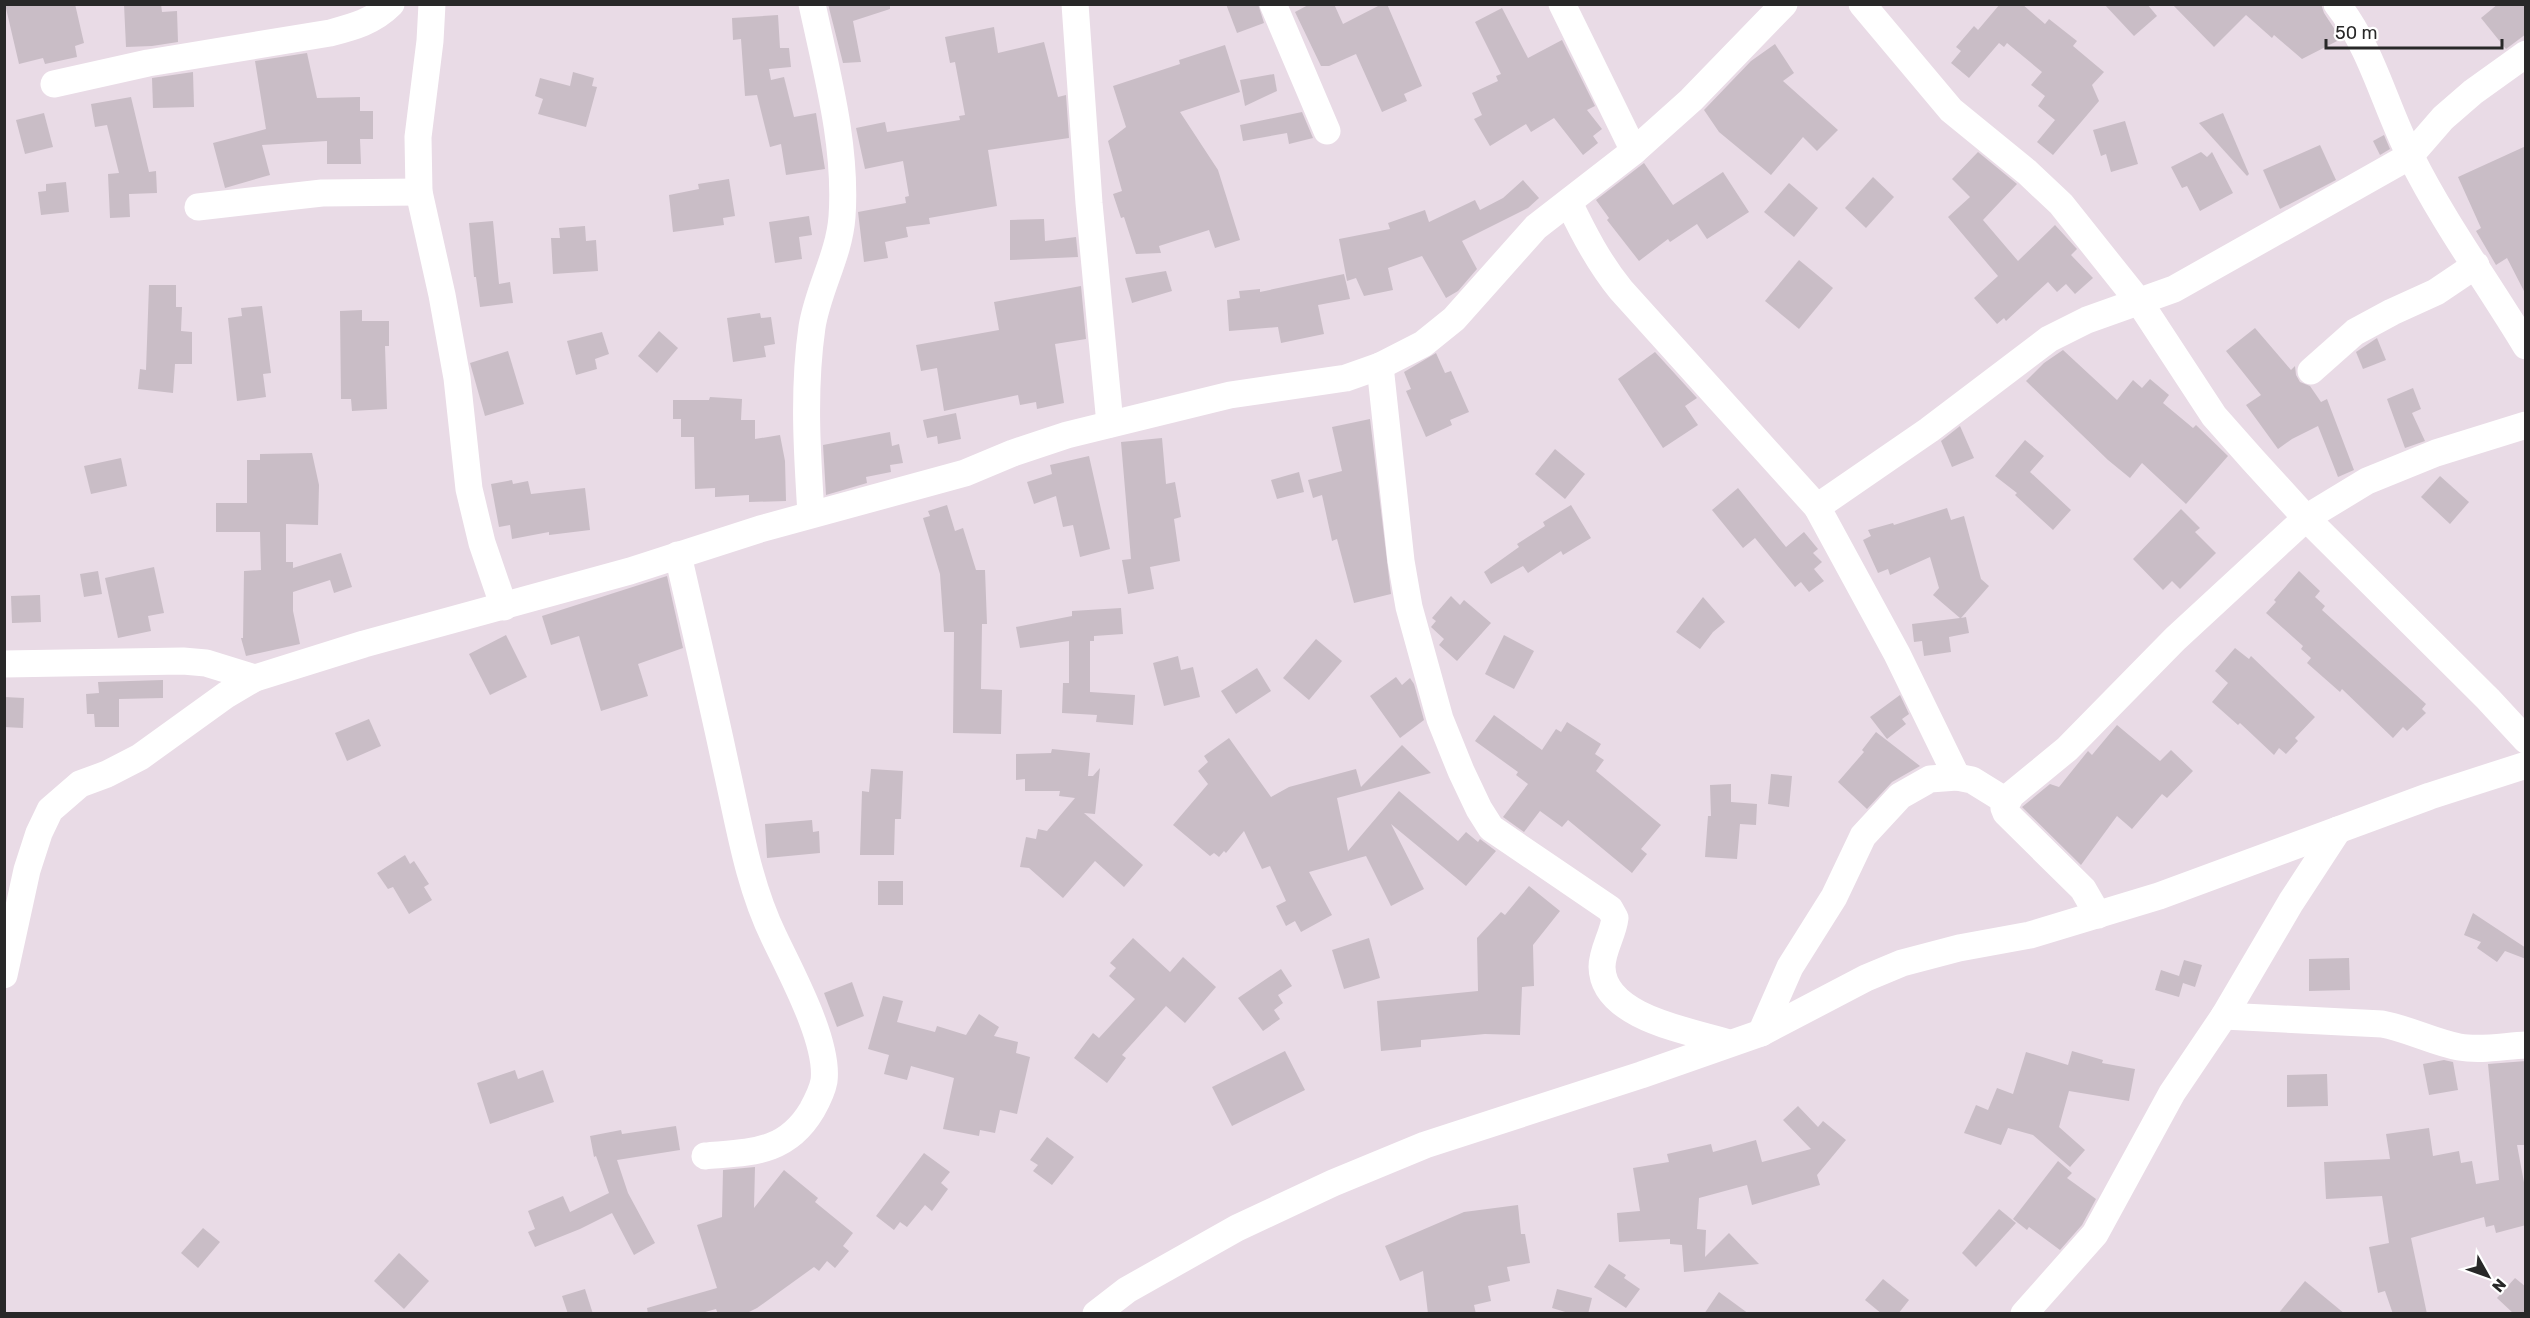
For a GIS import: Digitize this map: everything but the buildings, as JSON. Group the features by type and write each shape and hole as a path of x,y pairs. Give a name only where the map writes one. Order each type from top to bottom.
{"street":[{"path":"54,84 148,63 330,33 359,26 381,14 391,4"},
{"path":"432,4 430,41 418,138 419,192 442,295 457,378 469,489 482,543 504,607"},
{"path":"811,514 806,440 807,378 813,326 839,242 842,215 839,139 812,4"},
{"path":"1076,4 1089,203 1110,424"},
{"path":"1273,4 1327,131"},
{"path":"1562,4 1634,151"},
{"path":"4,975 27,870 39,833 51,810 80,784 140,757 226,695 255,678 364,644 504,607 811,514 965,473 1013,453 1066,435 1230,395 1346,378 1380,366 1423,344 1454,319 1529,234 1634,151 1691,100 1784,4"},
{"path":"1862,4 1951,110 2028,172 2061,204 2140,303 2214,416 2306,518 2440,650 2526,740"},
{"path":"2337,4 2350,21 2378,75 2410,156 2526,346"},
{"path":"1817,507 1929,430 2049,339 2087,320 2174,289 2219,266 2275,231 2410,156 2443,118 2473,92 2526,54"},
{"path":"198,207 322,193 419,192"},
{"path":"1569,203 1586,239 1604,269 1621,290 1817,507 1898,654 1957,777"},
{"path":"2311,371 2355,332 2436,292 2476,265"},
{"path":"1380,366 1401,561 1409,607 1440,719 1479,809 1491,828 1610,909 1615,918 1602,966 1604,980 1609,991 1620,1003 1639,1014 1729,1043"},
{"path":"2098,915 2083,890 2012,821 2004,808 2006,801 2067,749 2175,639 2306,518 2367,481 2436,453 2526,425"},
{"path":"678,555 742,845 766,922 799,990 819,1043 825,1067 819,1097 808,1117 795,1132 782,1142 765,1150 705,1156"},
{"path":"4,664 183,661 206,663 255,678"},
{"path":"1097,1312 1127,1290 1237,1228 1333,1183 1425,1145 1641,1075 1761,1033 1866,978 1902,963 1959,948 2030,935 2159,896 2430,796 2526,765"},
{"path":"1761,1033 1790,967 1834,897 1863,836 1900,796 1930,779 1957,777 1972,780 2006,801"},
{"path":"2024,1314 2095,1234 2172,1093 2224,1016 2291,902 2338,830"},
{"path":"2224,1016 2382,1024 2400,1027 2458,1047 2526,1045"}]}
